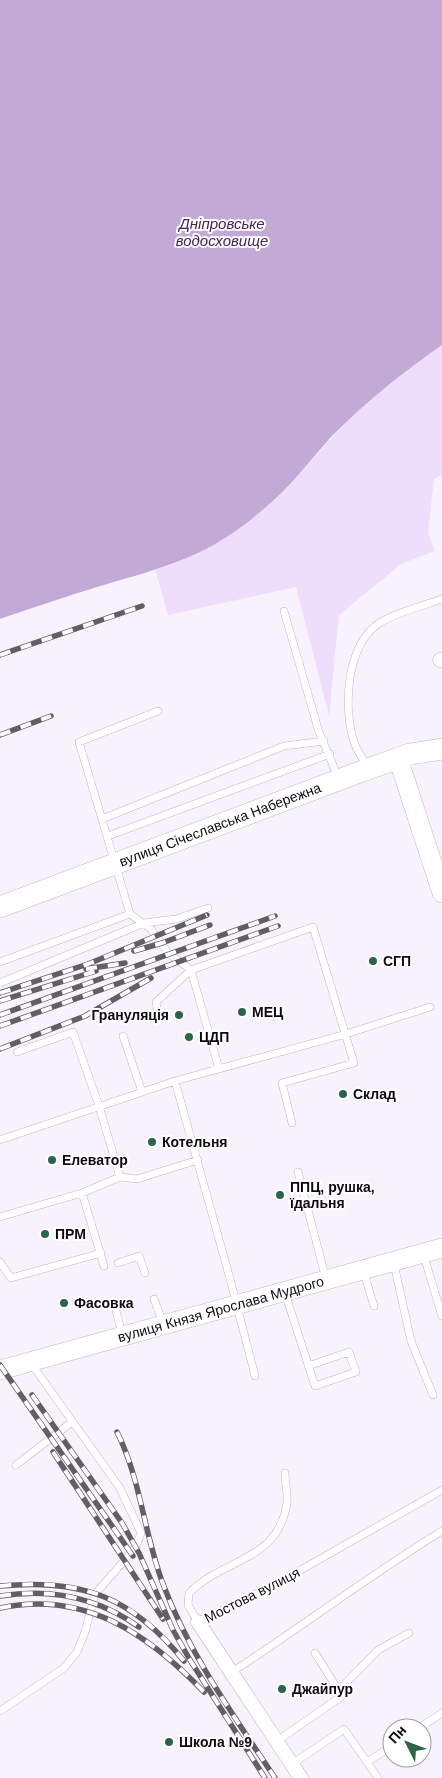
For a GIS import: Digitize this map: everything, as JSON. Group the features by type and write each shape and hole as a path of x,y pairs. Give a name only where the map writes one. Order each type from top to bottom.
{"main road":[{"name":"вулиця Січеславська Набережна","path":"0,907 339,779 398,758 442,749"},
{"path":"398,758 441,886"},
{"name":"вулиця Князя Ярослава Мудрого","path":"0,1370 442,1248"}],"street":[{"name":"Мостова вулиця","path":"198,1622 301,1778"}],"lane":[{"path":"368,769 354,742 347,700 352,665 364,636 379,623 442,599"},
{"path":"284,611 319,732 330,754 339,779"},
{"path":"158,711 79,742 130,914 158,935 168,953 191,970 219,1069"},
{"path":"102,819 284,746 324,742"},
{"path":"108,836 330,754"},
{"path":"0,983 144,923 176,920 208,908"},
{"path":"0,962 130,914"},
{"path":"158,1014 156,1002 191,970 313,927 354,1062 282,1083 292,1123"},
{"path":"0,1140 175,1080 346,1034 430,1008"},
{"path":"17,1052 73,1032 99,1106 120,1177"},
{"path":"123,1036 142,1092"},
{"path":"175,1080 255,1376"},
{"path":"0,1217 82,1193 120,1177 137,1179 198,1160"},
{"path":"298,1172 326,1279"},
{"path":"82,1193 104,1266"},
{"path":"0,1262 11,1278 101,1253"},
{"path":"423,1253 442,1316"},
{"path":"118,1264 139,1256 145,1272"},
{"path":"393,1261 411,1341 433,1395"},
{"path":"363,1269 374,1306"},
{"path":"285,1290 308,1366 315,1386 356,1372 349,1352 308,1366"},
{"path":"154,1299 163,1324"},
{"path":"116,1311 122,1335"},
{"path":"0,1711 64,1668 77,1652 85,1632 95,1594 128,1557 141,1533 120,1488 30,1362"},
{"path":"16,1465 72,1422"},
{"path":"198,1622 188,1605 189,1594 202,1582 262,1549 276,1536 287,1502 285,1473"},
{"name":"Мостова вулиця","path":"198,1622 274,1585 442,1490"},
{"path":"232,1672 304,1625 384,1566 442,1531"},
{"path":"339,1690 378,1650 409,1633"},
{"path":"277,1741 342,1696 315,1653"},
{"path":"292,1764 344,1729 378,1778"},
{"path":"367,1762 382,1752"}],"shaded area":[{"path":"442,345 442,475 434,479 428,533 435,551 401,564 339,615 329,716 296,587 168,615 155,569 195,553 249,520 304,469 365,403 397,377"}],"water":[{"name":"Дніпровське водосховище","path":"0,0 442,0 442,345 398,377 371,400 331,437 277,497 262,511 221,541 187,558 152,571 0,619"}],"railway":[{"path":"0,655 142,606"},
{"path":"0,735 51,716"},
{"path":"0,993 88,964 207,915"},
{"path":"0,1015 275,916"},
{"path":"134,951 210,925"},
{"path":"0,1026 278,926"},
{"path":"86,969 125,963"},
{"path":"0,1001 96,971"},
{"path":"0,1049 85,1016 151,978"},
{"path":"0,1365 133,1556"},
{"path":"32,1395 122,1523 139,1553 173,1630 265,1778"},
{"path":"117,1432 132,1469 151,1546 163,1584 174,1610 213,1684 275,1778"},
{"path":"53,1452 163,1619"},
{"path":"0,1586 56,1585 81,1589 103,1596 125,1607 145,1621 165,1639 184,1661"},
{"path":"0,1596 37,1593 72,1597 107,1608 139,1627"},
{"path":"0,1608 31,1604 60,1605 87,1611 137,1635 183,1671 204,1692"}],"place":[{"name":"СГП","path":"373,961"},
{"name":"МЕЦ","path":"242,1012"},
{"name":"Грануляція","path":"179,1015"},
{"name":"ЦДП","path":"189,1037"},
{"name":"Склад","path":"343,1094"},
{"name":"Котельня","path":"152,1142"},
{"name":"Елеватор","path":"52,1160"},
{"name":"ППЦ, рушка, їдальня","path":"280,1195"},
{"name":"ПРМ","path":"45,1234"},
{"name":"Фасовка","path":"64,1303"},
{"name":"Джайпур","path":"282,1689"},
{"name":"Школа №9","path":"169,1742"}]}
